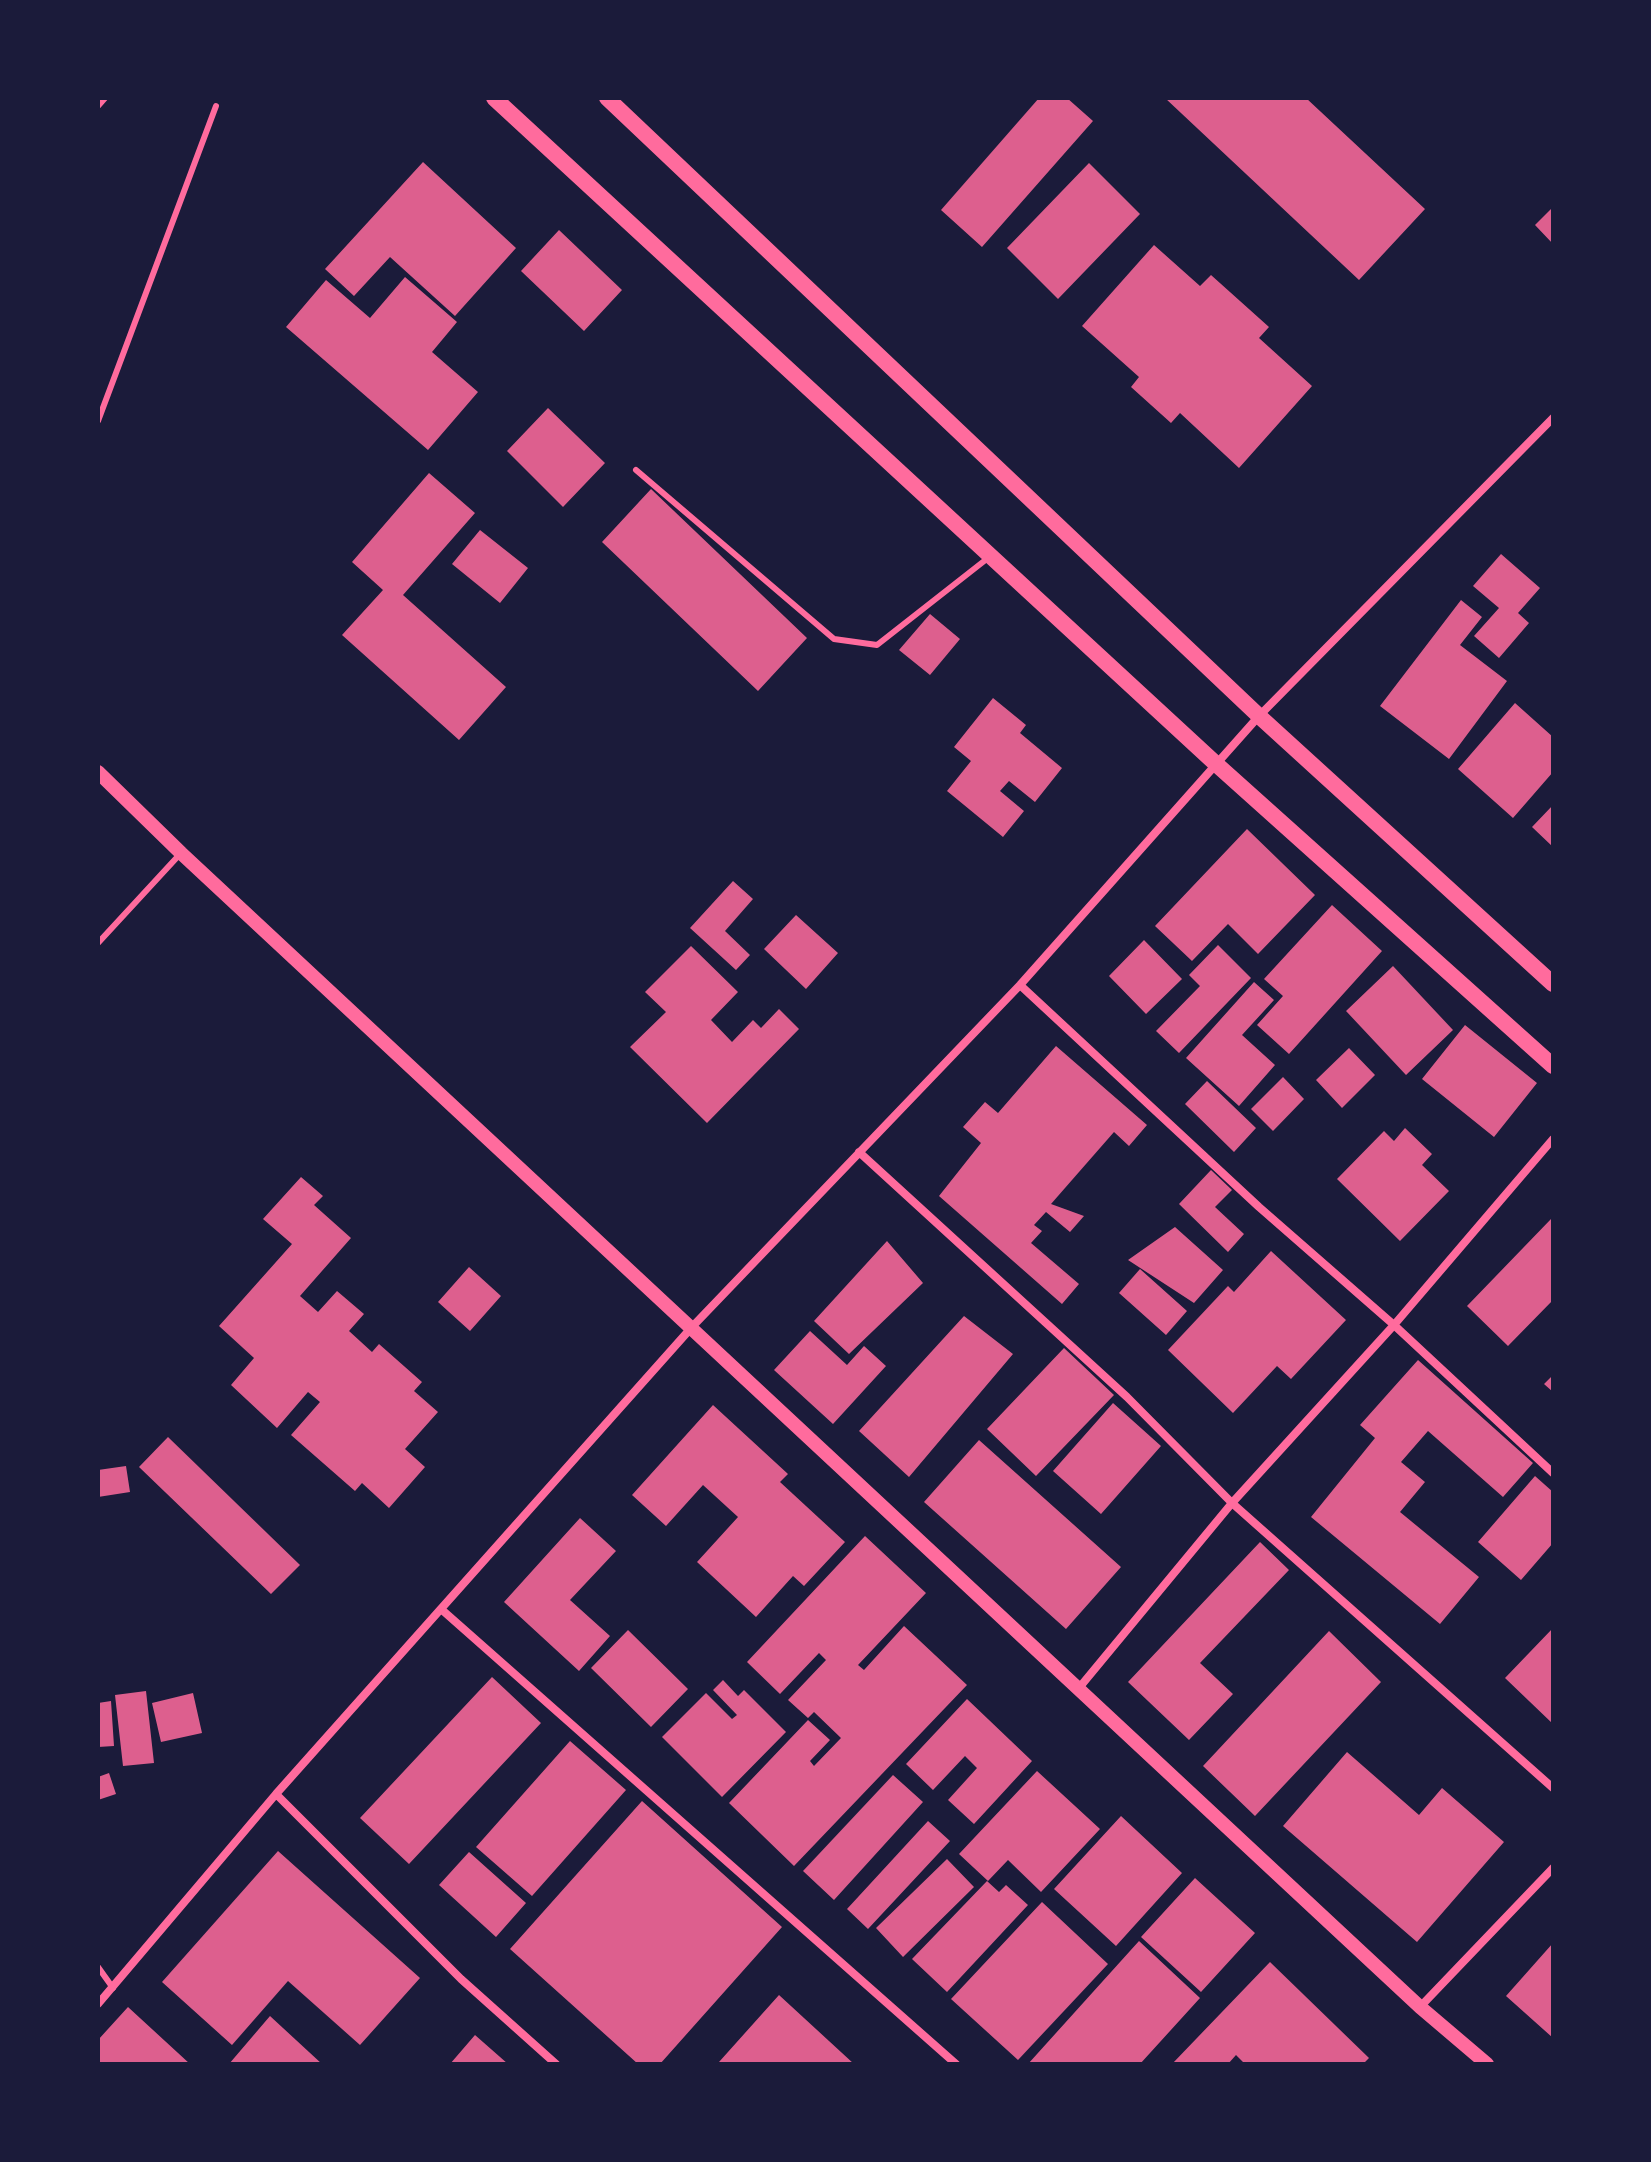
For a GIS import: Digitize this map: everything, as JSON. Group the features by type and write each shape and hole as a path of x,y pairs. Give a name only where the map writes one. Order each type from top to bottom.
{"main road":[{"path":"494,98 1215,763 1553,1066"},
{"path":"607,98 1259,716 1553,984"}],"street":[{"path":"98,2004 276,1794 692,1327 1020,985 1259,716 1553,418"},
{"path":"98,772 181,853 1420,2007 1487,2064"},
{"path":"1020,985 1553,1473"},
{"path":"1079,1688 1232,1503 1394,1325 1553,1139"},
{"path":"859,1152 1127,1397 1232,1503 1553,1788"},
{"path":"441,1609 956,2064"},
{"path":"276,1794 461,1979 556,2064"},
{"path":"1420,2007 1553,1868"}],"lane":[{"path":"98,106 105,98"},
{"path":"98,421 216,106"},
{"path":"636,470 834,639 877,645 991,556"},
{"path":"98,943 181,853"},
{"path":"98,1967 113,1988"}],"building":[{"path":"1039,98 1067,98 1093,121 982,247 941,210"},
{"path":"1165,98 1306,98 1425,209 1359,280"},
{"path":"423,162 516,248 455,316 390,257 354,296 325,269"},
{"path":"1089,163 1140,214 1058,299 1007,248"},
{"path":"1553,207 1553,244 1535,225"},
{"path":"559,230 622,290 584,331 521,271"},
{"path":"1154,245 1200,286 1211,275 1269,327 1259,338 1312,386 1239,468 1180,413 1171,423 1131,387 1139,377 1082,326"},
{"path":"405,277 457,322 432,352 478,392 428,450 286,327 326,280 370,318"},
{"path":"548,408 605,463 563,507 507,451"},
{"path":"429,473 475,513 403,595 506,687 459,740 342,635 383,590 352,562"},
{"path":"651,489 807,638 758,691 602,542"},
{"path":"480,530 528,568 500,603 452,564"},
{"path":"1501,554 1540,588 1518,613 1529,623 1499,658 1474,636 1499,608 1473,586"},
{"path":"1461,600 1482,617 1460,645 1507,681 1449,759 1380,706"},
{"path":"930,614 960,639 930,675 899,650"},
{"path":"993,698 1026,725 1020,733 1062,768 1035,802 1009,781 1000,791 1024,811 1003,837 947,791 971,761 954,747"},
{"path":"1515,703 1553,737 1553,772 1513,818 1458,769"},
{"path":"1553,805 1553,847 1532,827"},
{"path":"1247,829 1315,895 1258,954 1228,924 1192,961 1155,926"},
{"path":"733,881 753,899 725,931 750,955 736,970 690,928"},
{"path":"1332,905 1382,951 1289,1054 1257,1025 1283,996 1264,979"},
{"path":"796,915 838,953 806,989 764,949"},
{"path":"1144,940 1182,979 1146,1014 1109,976"},
{"path":"1218,945 1251,978 1179,1053 1156,1031 1200,986 1189,975"},
{"path":"691,946 738,992 711,1020 732,1042 753,1020 761,1028 779,1009 799,1029 707,1123 630,1047 666,1012 645,992"},
{"path":"1393,966 1453,1030 1406,1075 1346,1011"},
{"path":"1254,982 1274,1000 1242,1035 1275,1065 1239,1106 1186,1058"},
{"path":"1465,1025 1537,1083 1494,1137 1422,1079"},
{"path":"1056,1046 1147,1125 1129,1146 1114,1132 1051,1204 1084,1216 1070,1232 1046,1212 1034,1225 1042,1231 1031,1243 1079,1284 1062,1304 939,1196 981,1143 963,1127 985,1102 998,1113"},
{"path":"1349,1048 1375,1075 1342,1108 1316,1080"},
{"path":"1283,1077 1304,1099 1273,1131 1251,1109"},
{"path":"1207,1081 1256,1128 1234,1152 1185,1104"},
{"path":"1405,1128 1432,1154 1422,1165 1449,1191 1400,1241 1337,1179 1384,1131 1394,1141"},
{"path":"1211,1170 1232,1190 1215,1207 1244,1234 1228,1252 1179,1204"},
{"path":"301,1177 323,1196 314,1205 351,1238 300,1296 318,1312 337,1291 364,1314 349,1331 372,1352 379,1344 422,1382 414,1391 438,1412 405,1449 425,1467 389,1508 362,1483 355,1491 291,1435 320,1402 308,1392 277,1428 231,1385 254,1358 219,1326 292,1244 263,1219"},
{"path":"1551,1219 1553,1300 1508,1346 1467,1306"},
{"path":"1175,1227 1223,1270 1194,1303 1128,1260"},
{"path":"887,1241 923,1283 849,1354 814,1321"},
{"path":"1271,1251 1346,1320 1291,1379 1277,1366 1233,1413 1168,1350 1228,1286 1234,1292"},
{"path":"469,1267 501,1296 470,1331 438,1302"},
{"path":"1140,1269 1187,1311 1166,1335 1119,1293"},
{"path":"964,1316 1013,1354 909,1477 859,1431"},
{"path":"810,1331 847,1365 864,1346 886,1366 833,1424 774,1370"},
{"path":"1064,1348 1114,1395 1036,1476 987,1429"},
{"path":"1418,1360 1533,1463 1503,1497 1428,1431 1401,1462 1425,1482 1400,1512 1479,1577 1440,1624 1311,1517 1375,1438 1360,1425"},
{"path":"1553,1375 1553,1392 1544,1384"},
{"path":"1113,1403 1161,1446 1101,1514 1053,1471"},
{"path":"713,1405 788,1474 780,1482 845,1542 804,1586 793,1576 756,1617 697,1562 738,1517 703,1485 666,1526 632,1495"},
{"path":"168,1437 300,1565 271,1594 139,1467"},
{"path":"979,1440 1121,1567 1066,1629 924,1502"},
{"path":"126,1466 130,1492 98,1497 98,1470"},
{"path":"1535,1476 1553,1492 1553,1543 1521,1580 1478,1542"},
{"path":"580,1518 616,1551 570,1600 610,1636 579,1671 504,1602"},
{"path":"865,1536 926,1593 858,1665 864,1670 904,1626 967,1685 794,1866 729,1803 808,1720 830,1740 810,1761 814,1766 841,1738 814,1712 808,1718 788,1700 826,1660 819,1653 780,1694 747,1662"},
{"path":"1260,1542 1289,1570 1200,1663 1233,1694 1189,1740 1128,1682"},
{"path":"1553,1628 1553,1724 1505,1678"},
{"path":"628,1630 688,1689 651,1727 591,1668"},
{"path":"1329,1631 1381,1682 1255,1816 1203,1766"},
{"path":"492,1677 541,1723 409,1864 360,1818"},
{"path":"723,1680 738,1696 744,1690 786,1732 722,1797 662,1737 706,1693 732,1719 737,1715 713,1690"},
{"path":"146,1691 154,1763 123,1766 115,1695"},
{"path":"193,1693 202,1733 161,1742 152,1703"},
{"path":"967,1699 1032,1761 974,1824 948,1800 977,1768 965,1756 933,1790 906,1764"},
{"path":"111,1701 114,1746 98,1747 98,1703"},
{"path":"570,1741 626,1790 532,1896 476,1847"},
{"path":"1347,1752 1419,1815 1442,1788 1504,1842 1417,1942 1283,1826"},
{"path":"1037,1771 1100,1829 1041,1892 1008,1860 988,1881 959,1854"},
{"path":"109,1773 116,1794 98,1800 98,1777"},
{"path":"893,1775 923,1802 834,1900 803,1871"},
{"path":"642,1801 782,1927 660,2064 638,2064 510,1949"},
{"path":"1121,1816 1182,1873 1116,1946 1054,1889"},
{"path":"928,1821 950,1841 868,1929 847,1909"},
{"path":"278,1851 420,1978 360,2045 288,1981 232,2045 162,1982"},
{"path":"469,1852 526,1903 496,1937 439,1885"},
{"path":"947,1859 974,1887 903,1957 876,1928"},
{"path":"1195,1878 1255,1933 1201,1992 1141,1937"},
{"path":"987,1881 999,1892 1006,1885 1028,1905 947,1992 912,1959"},
{"path":"1042,1902 1108,1964 1018,2060 951,1999"},
{"path":"1139,1941 1200,1998 1140,2064 1028,2064"},
{"path":"1553,1943 1553,2038 1506,1996"},
{"path":"1270,1962 1369,2058 1363,2064 1245,2064 1236,2055 1228,2064 1172,2064"},
{"path":"779,1995 854,2064 721,2064 719,2062"},
{"path":"128,2007 190,2064 98,2064 98,2040"},
{"path":"270,2016 322,2064 229,2064"},
{"path":"475,2035 508,2064 450,2064"}]}
